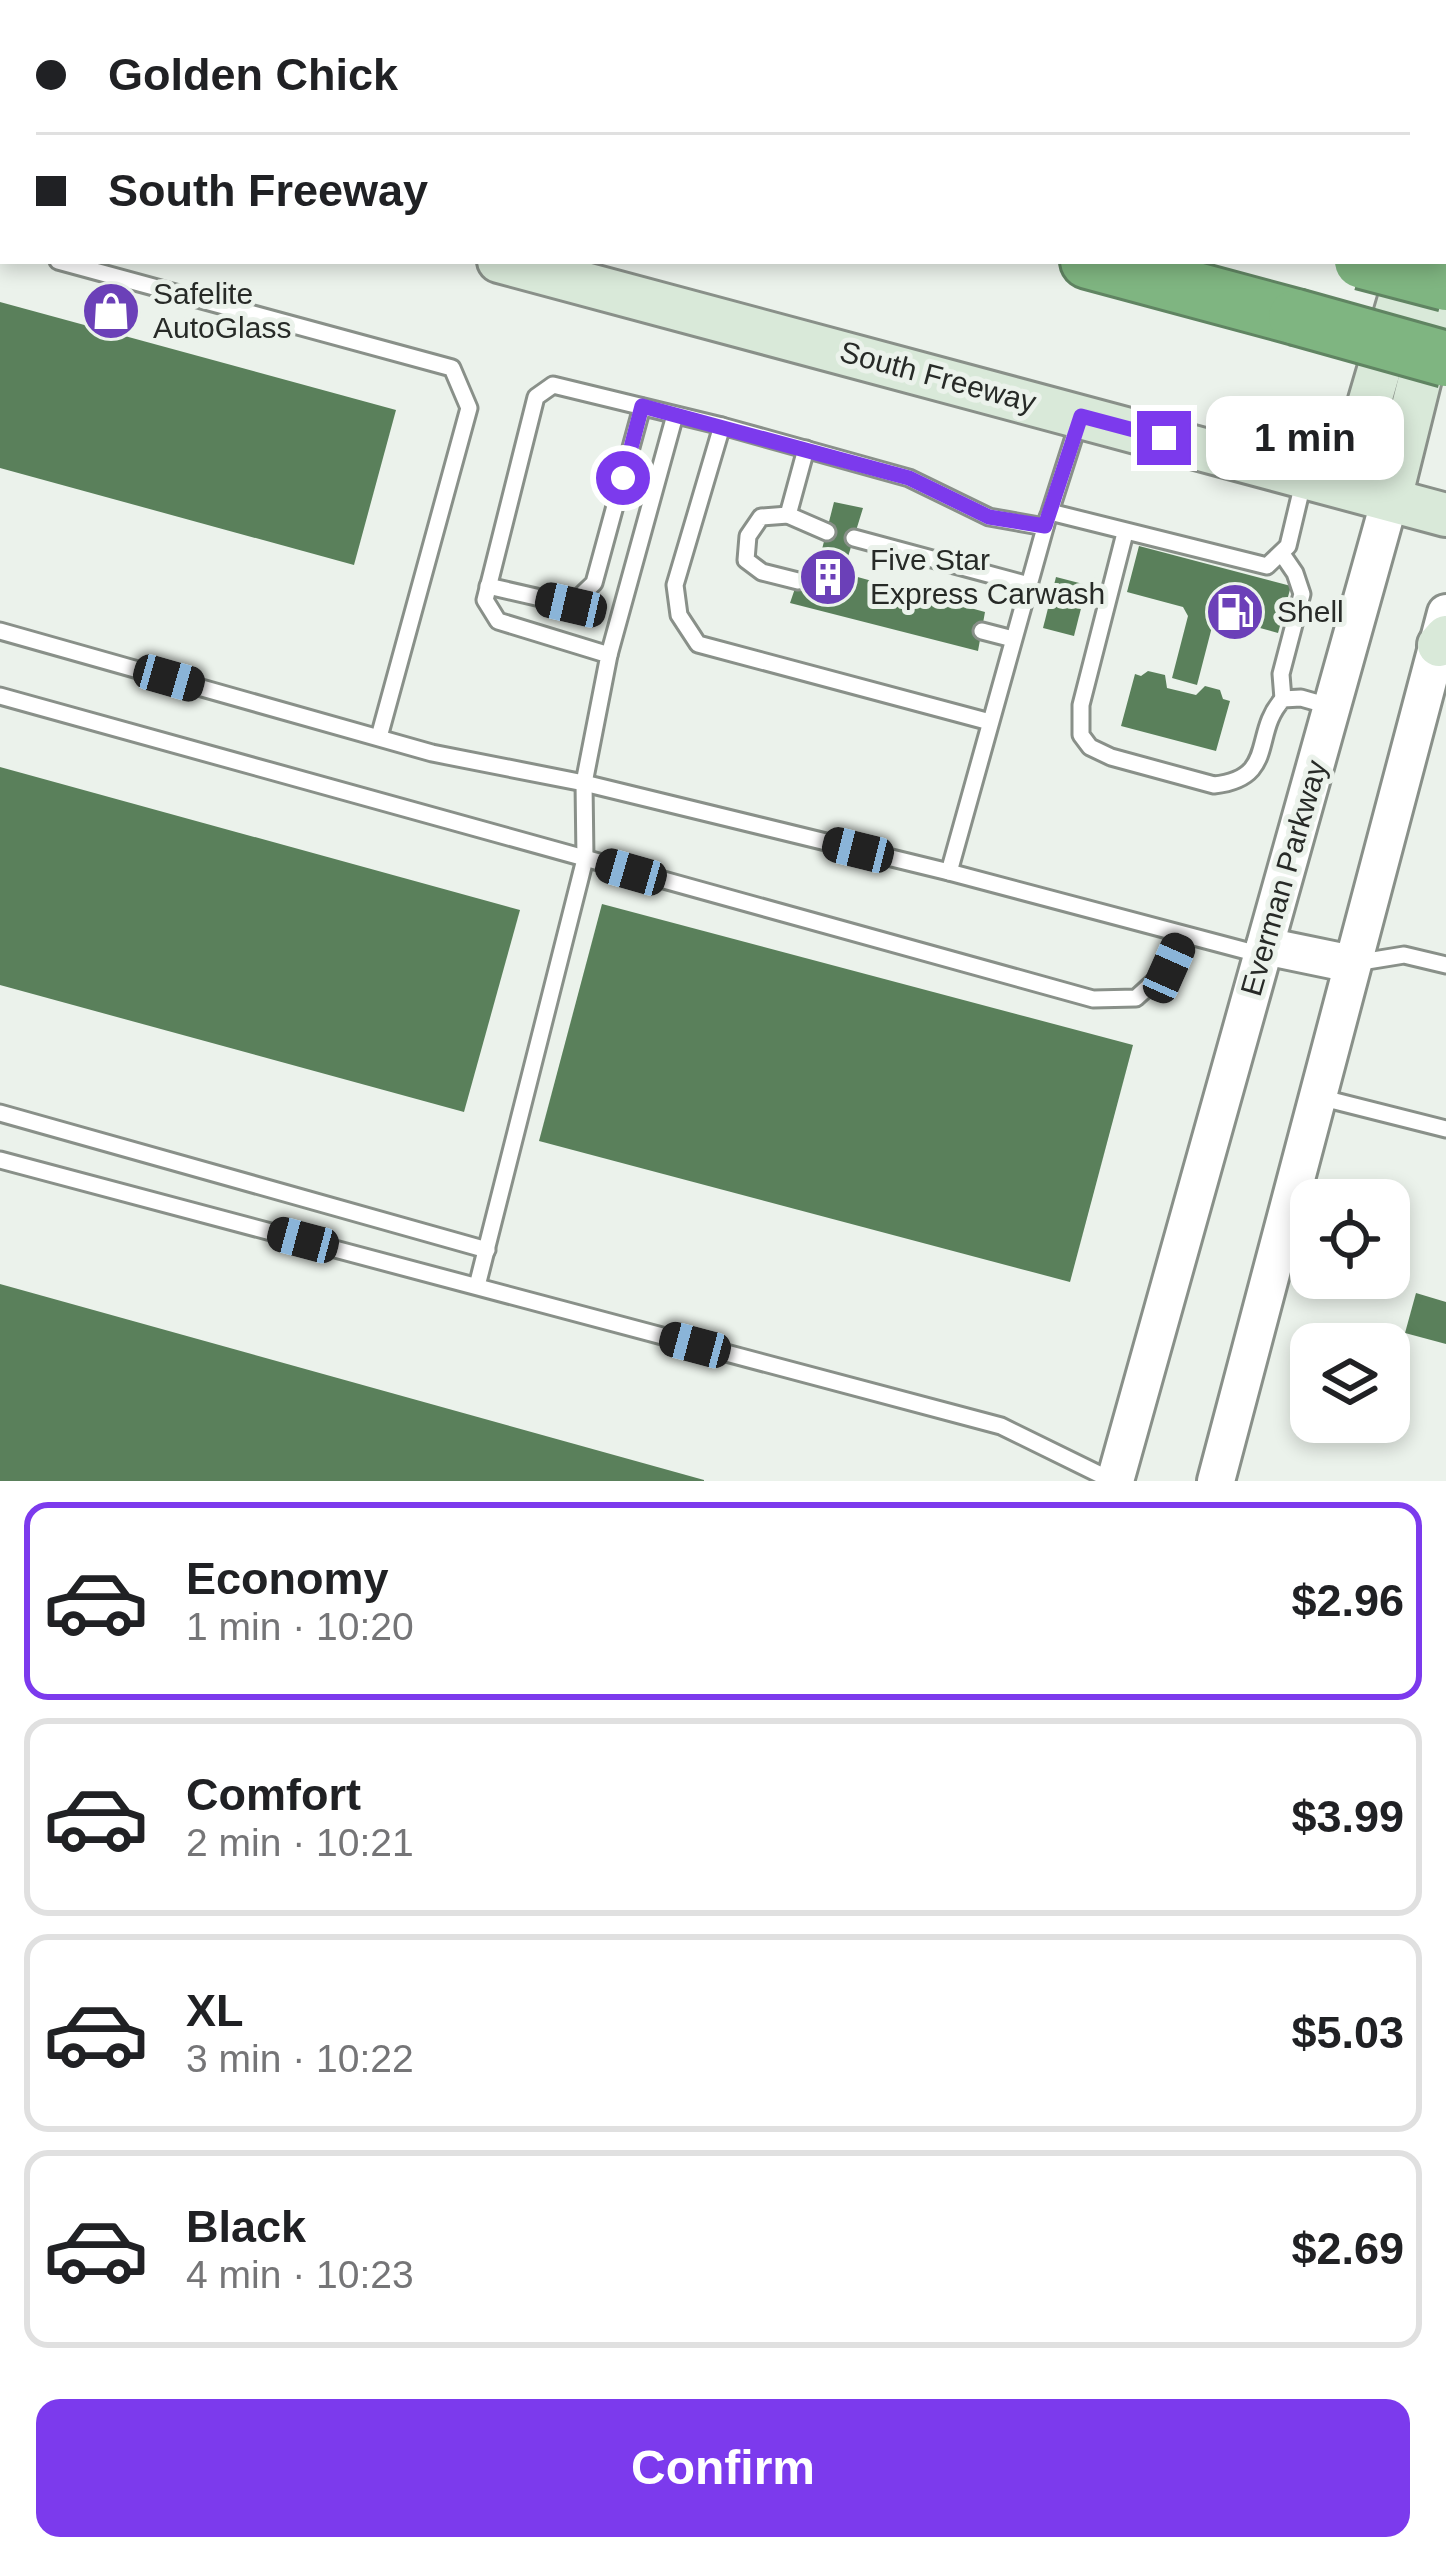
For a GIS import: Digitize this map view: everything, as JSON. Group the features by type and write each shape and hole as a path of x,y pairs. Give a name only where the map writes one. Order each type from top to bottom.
{"highway":[{"path":"1099,264 1446,358"},
{"path":"1373,264 1446,284"}],"main road":[{"name":"South Freeway","path":"510,264 1446,515"},
{"path":"1206,450 1297,452 1339,443 1364,422 1411,264"},
{"name":"Everman Parkway","path":"1390,500 1446,274"}],"street":[{"name":"Everman Parkway","path":"1114,1481 1390,500"},
{"path":"1216,1481 1315,1096 1444,632"},
{"path":"1264,951 1352,964"}],"lane":[{"path":"69,264 452,368 470,408 380,737"},
{"path":"609,655 498,621 484,600 536,397 553,385 909,478 989,517 1047,519 1125,533 1254,565 1267,566 1288,546 1304,477"},
{"path":"488,586 571,605 594,583 642,406"},
{"path":"477,1286 585,859 584,783 609,655 675,415"},
{"path":"949,872 1047,519 1081,416"},
{"path":"722,426 675,585 679,616 698,644 990,722"},
{"path":"788,515 806,449"},
{"path":"798,580 762,572 746,560 748,536 761,517 788,515 826,532"},
{"path":"1125,533 1081,705 1081,735 1090,748 1214,785 1231,783 1254,769 1274,709 1283,699 1301,698 1332,707"},
{"path":"854,538 1029,585"},
{"path":"1282,554 1301,594 1281,674 1283,699"},
{"path":"0,631 432,752 584,783 1264,951"},
{"path":"982,631 1013,639"},
{"path":"0,696 1093,999 1136,998 1169,968 1184,934"},
{"path":"1352,964 1404,955 1446,964"},
{"path":"1315,1096 1446,1129"},
{"path":"0,1113 487,1250"},
{"path":"0,1160 1001,1426 1114,1481"}],"building":[{"path":"0,302 396,410 354,565 0,468"},
{"name":"Five Star Express Carwash","path":"834,502 863,508 843,573 985,612 978,651 790,603 804,562 818,565"},
{"name":"Shell","path":"1139,546 1291,586 1278,633 1223,618 1213,623 1197,685 1172,678 1188,616 1183,607 1127,592"},
{"path":"1056,577 1087,585 1074,636 1043,628"},
{"path":"1135,674 1165,675 1167,688 1196,695 1205,686 1220,690 1223,699 1230,701 1216,751 1121,726"},
{"path":"0,767 520,910 464,1112 0,985"},
{"path":"602,904 1133,1045 1070,1282 539,1141"},
{"path":"0,1284 704,1480 704,1481 0,1481"},
{"path":"1416,1293 1446,1302 1446,1344 1410,1334 1408,1323"}],"place":[{"name":"Safelite AutoGlass","path":"111,311"},
{"name":"Five Star Express Carwash","path":"828,577"},
{"name":"Shell","path":"1235,612"}],"route":[{"path":"623,478 642,406 909,478 989,517 1045,526 1081,416 1164,438"}]}
